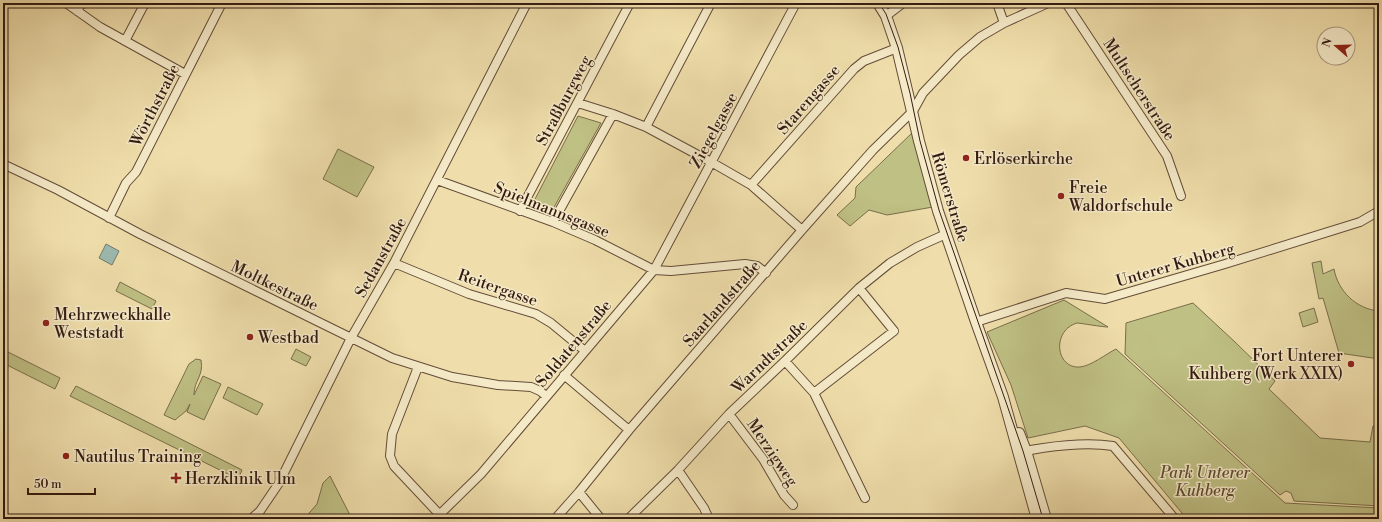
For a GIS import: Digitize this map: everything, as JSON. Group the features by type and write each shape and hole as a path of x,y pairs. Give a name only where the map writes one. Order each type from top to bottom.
{"street":[{"path":"66,3 100,27 185,74"},
{"path":"77,11 82,3"},
{"path":"125,41 145,3"},
{"name":"Wörthstraße","path":"109,218 126,183 136,172 222,3"},
{"name":"Sedanstraße","path":"251,519 260,511 279,483 351,338 394,263 527,3"},
{"name":"Straßburgweg","path":"520,211 630,3"},
{"path":"646,127 711,3"},
{"name":"Ziegelgasse","path":"654,270 796,3"},
{"name":"Römerstraße","path":"878,3 886,16 897,48 928,173 946,234 1046,519"},
{"path":"886,16 903,3"},
{"path":"997,3 1004,23"},
{"name":"Saarlandstraße","path":"555,519 629,430 802,230 873,150 913,111 923,93 959,55 980,37 1004,23 1048,3"},
{"name":"Multscherstraße","path":"1066,3 1167,156 1181,196"},
{"name":"Starengasse","path":"751,185 854,69 864,61 897,48"},
{"path":"578,103 613,114 646,127 712,162 751,185 802,230"},
{"path":"553,222 613,114"},
{"name":"Moltkestraße","path":"3,164 58,190 109,218 392,358 452,377 498,385 531,387 540,391 546,396"},
{"name":"Spielmannsgasse","path":"437,180 553,222 595,240 654,270"},
{"name":"Unterer Kuhberg","path":"976,322 1066,293 1105,299 1360,222 1379,211"},
{"name":"Warndtstraße","path":"628,519 678,470 730,414 859,288 890,263 917,247 946,234"},
{"name":"Reitergasse","path":"394,263 469,294 536,314 551,323 585,351"},
{"path":"654,270 671,271 745,264 757,266 766,273"},
{"name":"Soldatenstraße","path":"438,517 481,474 654,270"},
{"path":"814,393 894,331 859,288"},
{"path":"785,361 814,393 865,498"},
{"path":"418,367 392,434 390,456 394,466 438,517"},
{"path":"564,376 629,430"},
{"name":"Merzigweg","path":"730,414 763,459 784,495 793,505"},
{"path":"1022,451 1068,445 1098,444 1113,446 1175,519"},
{"name":"Römerstraße","path":"1022,451 1037,519"},
{"path":"678,470 704,508 709,519"},
{"path":"579,492 601,519"}],"green space":[{"path":"578,116 601,123 553,209 533,203"},
{"path":"913,132 933,207 887,215 869,210 850,226 837,215 855,198 856,187"},
{"path":"338,149 374,167 357,197 323,179"},
{"path":"1321,261 1323,274 1334,269 1339,285 1349,298 1363,307 1379,311 1379,359 1339,353 1323,298 1319,299 1312,263"},
{"path":"120,282 156,301 152,309 116,291"},
{"name":"Park Unterer Kuhberg","path":"1064,300 1108,327 1077,323 1069,327 1063,334 1060,341 1062,356 1066,362 1072,366 1084,366 1116,349 1285,503 1379,508 1379,519 1187,519 1119,438 1085,426 1028,438 1011,385 987,332"},
{"path":"1193,303 1275,381 1269,389 1320,438 1370,442 1373,426 1379,426 1379,506 1294,501 1291,493 1286,491 1280,495 1125,354 1126,323"},
{"path":"1314,308 1318,322 1303,327 1299,313"},
{"path":"296,349 311,357 306,366 291,359"},
{"path":"6,351 60,378 55,389 3,363 3,356"},
{"path":"196,359 201,360 202,365 194,390 194,395 203,376 221,384 204,420 187,412 190,404 186,411 175,420 164,415 189,364"},
{"path":"76,386 242,470 238,479 70,396"},
{"path":"228,387 263,404 257,415 223,398"},
{"path":"330,476 349,513 349,519 304,519 317,504 323,483"}],"water":[{"path":"106,244 119,251 112,265 99,258"}],"tram line":[{"path":"879,3 886,14 898,47 910,93 920,141 939,210 1023,451 1043,519"}],"place":[{"name":"Erlöserkirche","path":"966,158"},
{"name":"Freie Waldorfschule","path":"1061,196"},
{"name":"Mehrzweckhalle Weststadt","path":"46,323"},
{"name":"Westbad","path":"250,337"},
{"name":"Fort Unterer Kuhberg (Werk XXIX)","path":"1351,364"},
{"name":"Nautilus Training","path":"66,456"},
{"name":"Herzklinik Ulm","path":"176,478"}]}
